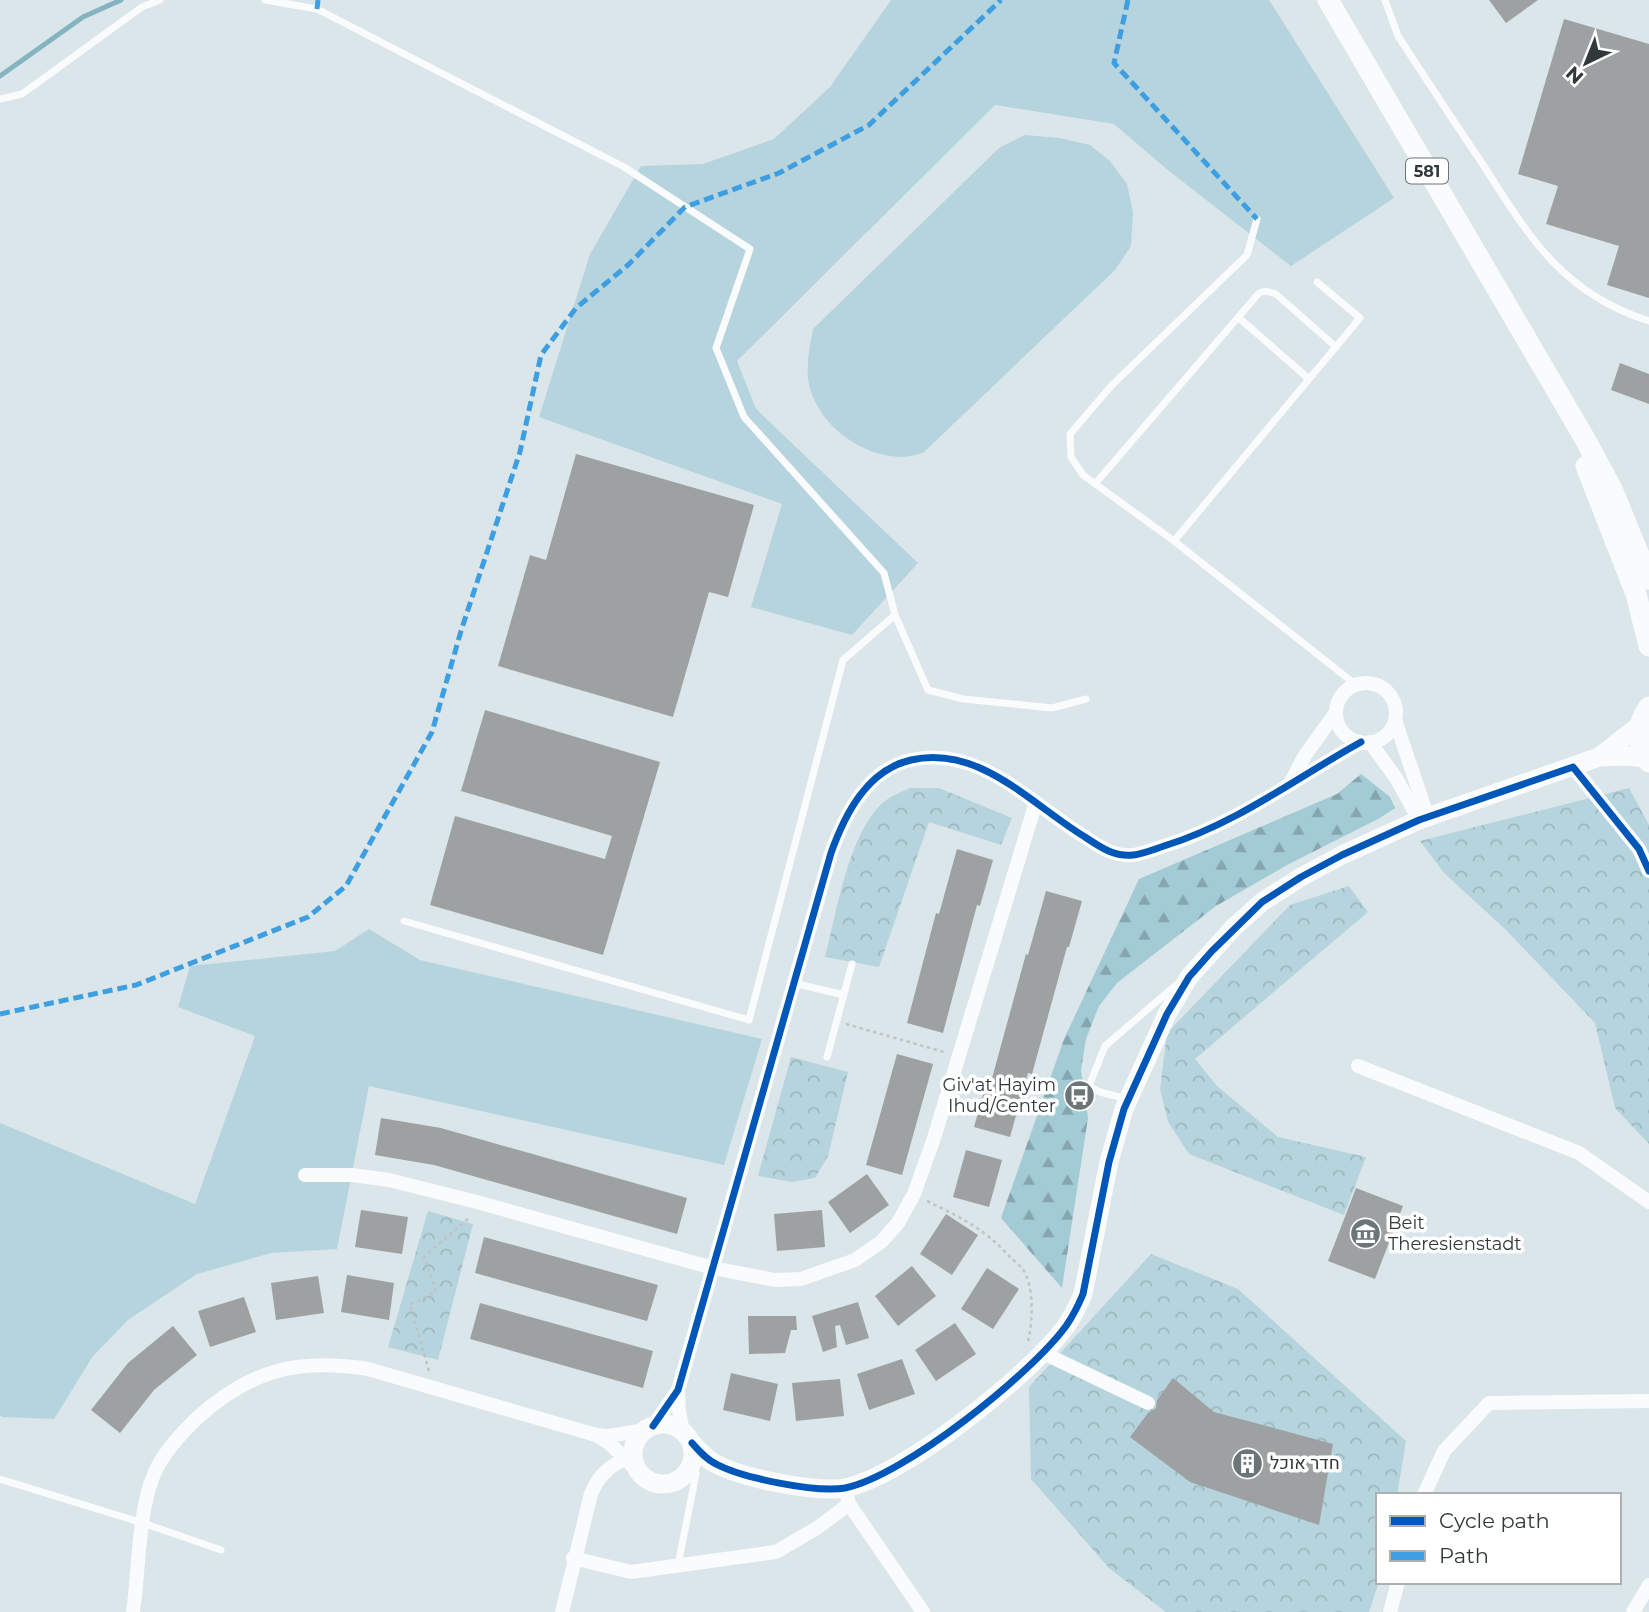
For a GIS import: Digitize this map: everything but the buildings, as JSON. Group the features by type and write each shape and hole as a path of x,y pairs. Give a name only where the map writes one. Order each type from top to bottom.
{"main road":[{"name":"581","path":"1328,0 1526,341 1557,389 1612,489 1649,579"},
{"name":"581","path":"1526,341 1576,441 1609,522 1636,594 1649,646"},
{"path":"1644,716 1640,745 1648,760"}],"street":[{"path":"1373,683 1382,687 1394,701 1395,720 1424,819 1396,778 1366,742 1345,735 1339,727 1336,712 1339,697 1355,684 1373,683"},
{"path":"1289,785 1304,757 1336,712"},
{"path":"1599,757 1644,716"},
{"path":"689,1476 693,1462 679,1411 678,1390 831,853 840,827 865,789 900,763 940,756 961,760 981,768 1036,802 1066,826 1110,853 1134,855 1196,836 1251,809 1366,742 1386,735 1395,720"},
{"path":"573,1558 631,1572 776,1552 817,1528 847,1496 915,1456 980,1407 1035,1349 1076,1312 1083,1294 1109,1162 1128,1099 1167,1014 1198,967 1234,927 1262,902 1311,872 1424,819 1599,757 1625,756 1648,760"},
{"path":"1573,767 1639,849 1649,870"},
{"path":"305,1175 352,1175 388,1181 485,1204 713,1268 775,1280 802,1279 855,1260 881,1242 898,1223 914,1194 934,1138 1036,802"},
{"path":"1358,1066 1578,1153 1649,1202"},
{"path":"1035,1349 1148,1403"},
{"path":"133,1612 144,1523 154,1474 168,1451 186,1429 232,1389 257,1377 313,1364 368,1369 596,1435 608,1436 671,1425 705,1457 729,1470 847,1496 923,1612"},
{"path":"632,1465 635,1444 678,1390"},
{"path":"1425,1493 1444,1451 1489,1404 1649,1401"},
{"path":"596,1435 654,1483 673,1483 689,1476 729,1470"},
{"path":"562,1612 573,1558 597,1480 615,1464 632,1465"},
{"path":"1390,1612 1397,1584"},
{"path":"1633,1612 1649,1585"}],"lane":[{"path":"0,99 22,94 142,7 160,0"},
{"path":"265,0 317,9 354,27 624,167 750,249 716,348 744,417 884,573 895,615 928,690 963,699 1052,708 1086,699"},
{"path":"1385,0 1398,36 1532,240 1560,270 1600,302 1649,321"},
{"path":"1257,219 1247,255 1112,385 1070,434 1071,457 1083,475 1174,541 1355,684"},
{"path":"1174,541 1360,318 1317,282"},
{"path":"1095,484 1259,293 1266,291 1276,294 1336,347"},
{"path":"1238,317 1309,379"},
{"path":"404,921 749,1020 843,660 895,615"},
{"path":"827,1057 852,964"},
{"path":"1128,1099 1100,1092 1089,1086 1105,1046 1198,967"},
{"path":"793,983 844,995"},
{"path":"678,1566 689,1476"},
{"path":"0,1479 144,1523 221,1550"}],"path":[{"path":"836,1022 958,1056"},
{"path":"914,1194 974,1223 996,1241 1024,1271 1035,1349"},
{"path":"434,1388 410,1305 436,1291 424,1257 485,1204"}],"green space":[{"path":"891,0 1269,0 1394,198 1291,266 1169,171 1114,124 995,105 737,361 756,409 918,563 852,635 751,607 782,504 539,417 590,254 641,166 703,164 774,139 830,87"},
{"path":"1025,135 1060,138 1090,145 1110,161 1127,184 1133,212 1131,246 1115,270 923,453 905,457 887,455 858,445 824,416 810,389 808,367 813,329 999,148"},
{"path":"1361,774 1390,797 1395,808 1216,906 1117,983 1099,1006 1086,1039 1081,1070 1088,1118 1062,1288 1001,1218 1064,1039 1139,879 1337,794"},
{"path":"910,788 939,788 1012,818 1001,845 929,822 879,967 825,957 846,873 862,831 885,801"},
{"path":"1629,788 1649,825 1649,1144 1615,1108 1595,1023 1505,929 1444,873 1420,841"},
{"path":"1349,886 1368,912 1195,1059 1217,1086 1278,1137 1366,1157 1344,1215 1189,1154 1168,1122 1160,1089 1167,1033 1290,905"},
{"path":"369,929 420,960 762,1039 724,1165 369,1086 337,1249 271,1253 197,1274 128,1320 93,1356 54,1419 2,1417 0,1123 195,1204 255,1036 178,1007 190,966 335,951"},
{"path":"791,1057 848,1072 828,1156 815,1178 792,1182 758,1176"},
{"path":"428,1211 473,1224 438,1360 388,1347"},
{"path":"1151,1254 1238,1289 1406,1441 1397,1493 1376,1493 1376,1584 1378,1584 1369,1612 1166,1612 1109,1568 1031,1479 1029,1387"}],"waterway":[{"path":"0,76 83,17 121,0"}],"marked path":[{"path":"317,9 318,0"},
{"path":"0,1014 136,985 308,917 346,886 432,732 461,631 520,452 541,355 576,308 628,265 685,207 779,173 869,125 1001,0"},
{"path":"1128,0 1114,63 1257,219"}],"cycle path":[{"path":"653,1426 678,1390 831,853 843,823 870,784 882,773 911,760 936,757 959,761 1004,780 1102,848 1113,853 1133,855 1216,826 1361,742"},
{"path":"692,1443 712,1462 743,1474 798,1486 845,1488 870,1480 899,1465 964,1421 1025,1370 1066,1326 1083,1294 1109,1162 1124,1109 1167,1014 1189,977 1212,951 1262,902 1301,877 1419,820 1573,767 1639,849 1649,871"}],"place":[{"name":"Giv'at Hayim Ihud/Center","path":"1079,1095"},
{"name":"Beit Theresienstadt","path":"1365,1233"},
{"name":"חדר אוכל","path":"1247,1463"}]}
